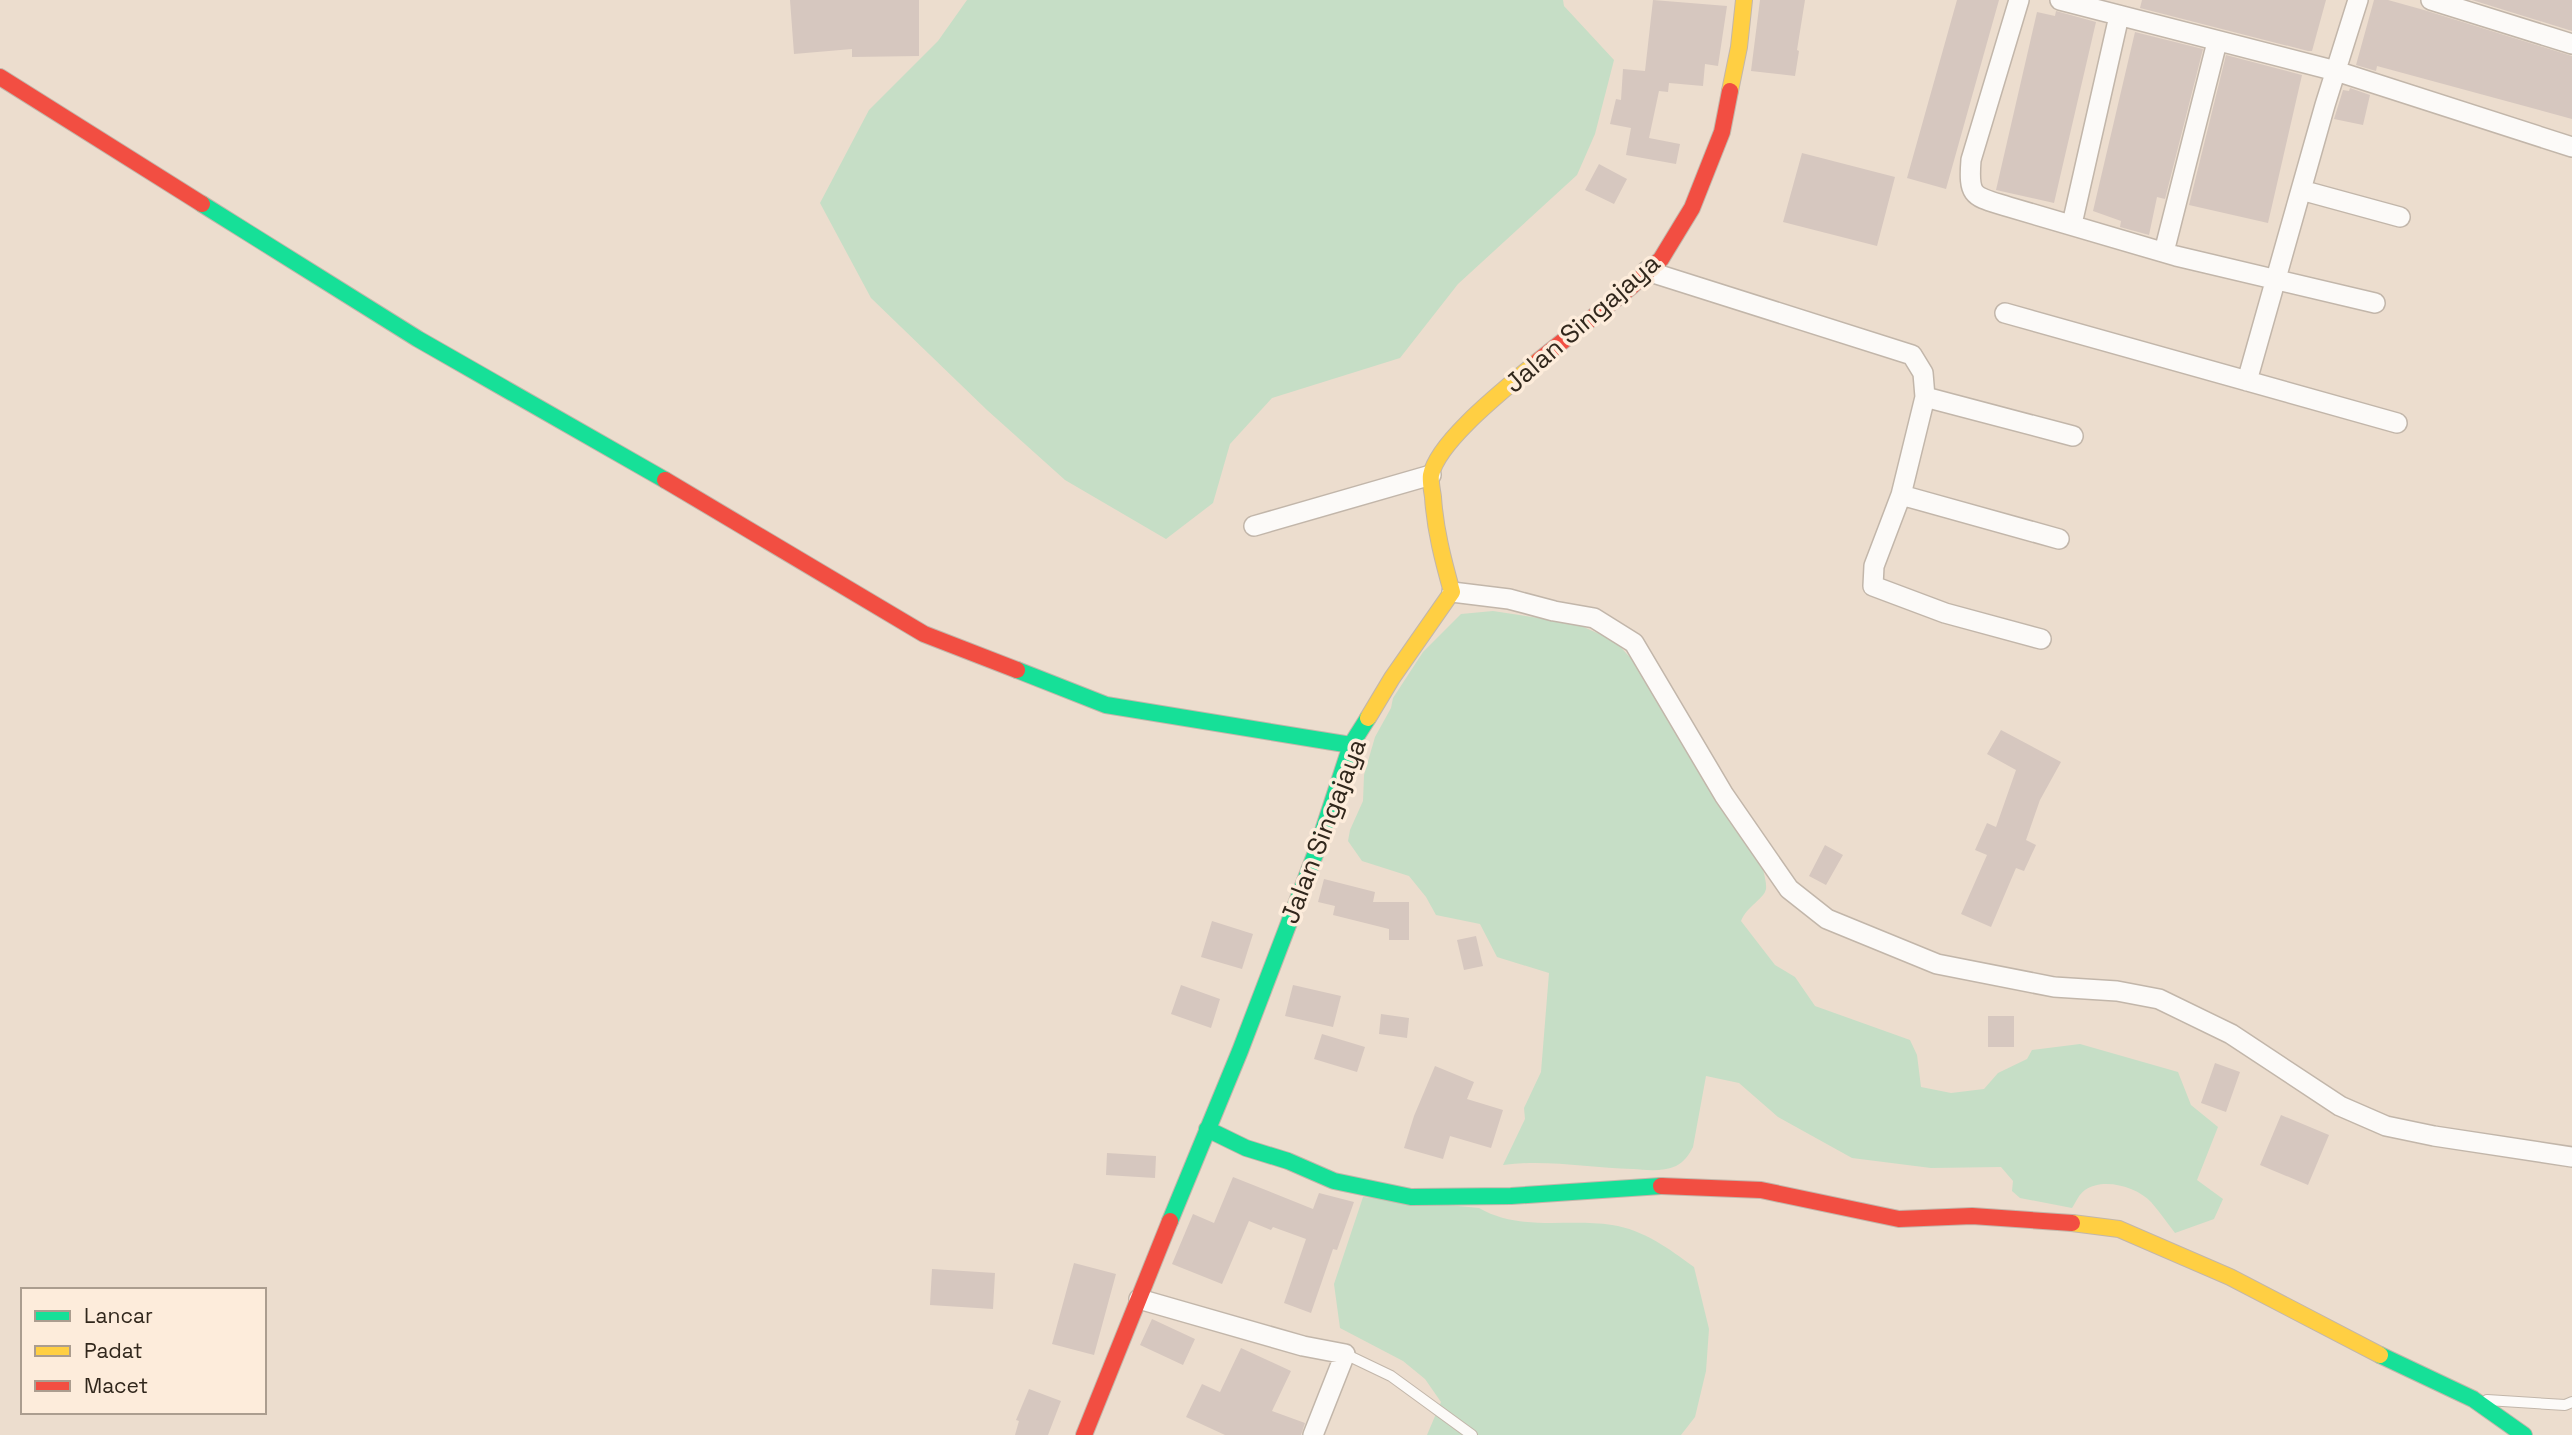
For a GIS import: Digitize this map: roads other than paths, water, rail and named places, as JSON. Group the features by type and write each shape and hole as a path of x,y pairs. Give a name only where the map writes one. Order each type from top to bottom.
{"street":[{"name":"Jalan Singajaya","path":"1431,475 1439,458 1464,425 1661,259 1692,208 1722,132 1739,47 1744,0"},
{"path":"2019,0 1971,160 1969,183 1982,199 2164,252 2375,303"},
{"path":"2060,0 2336,71 2572,147"},
{"path":"2247,381 2358,0"},
{"path":"2431,0 2572,44"},
{"path":"2071,224 2119,16"},
{"path":"2164,252 2217,42"},
{"path":"0,77 418,339 753,531 925,634 1106,705 1351,745"},
{"path":"2301,190 2400,217"},
{"path":"1647,271 1912,355 1923,373 1925,397 1901,495 1874,566 1873,586 1945,613 2041,639"},
{"path":"2005,313 2397,423"},
{"path":"1925,397 2073,436"},
{"path":"1254,526 1431,475 1439,545 1452,592 1508,599 1594,618 1634,643 1724,795 1789,889 1827,919 1937,964 2054,987 2117,991 2159,999 2231,1034 2340,1106 2386,1126 2572,1157"},
{"path":"1901,495 2059,539"},
{"name":"Jalan Singajaya","path":"1084,1435 1240,1051 1316,852 1351,745 1392,678 1452,592"},
{"path":"1207,1129 1247,1148 1288,1161 1334,1181 1411,1197 1511,1195 1672,1185 1761,1189 1815,1203 1899,1219 1972,1216 2077,1223 2119,1229 2192,1259 2473,1399 2524,1435"},
{"path":"1139,1299 1303,1346 1345,1354 1313,1435"}],"lane":[{"path":"1345,1354 1391,1376 1472,1435"},
{"path":"2473,1399 2565,1405 2572,1402"}]}
